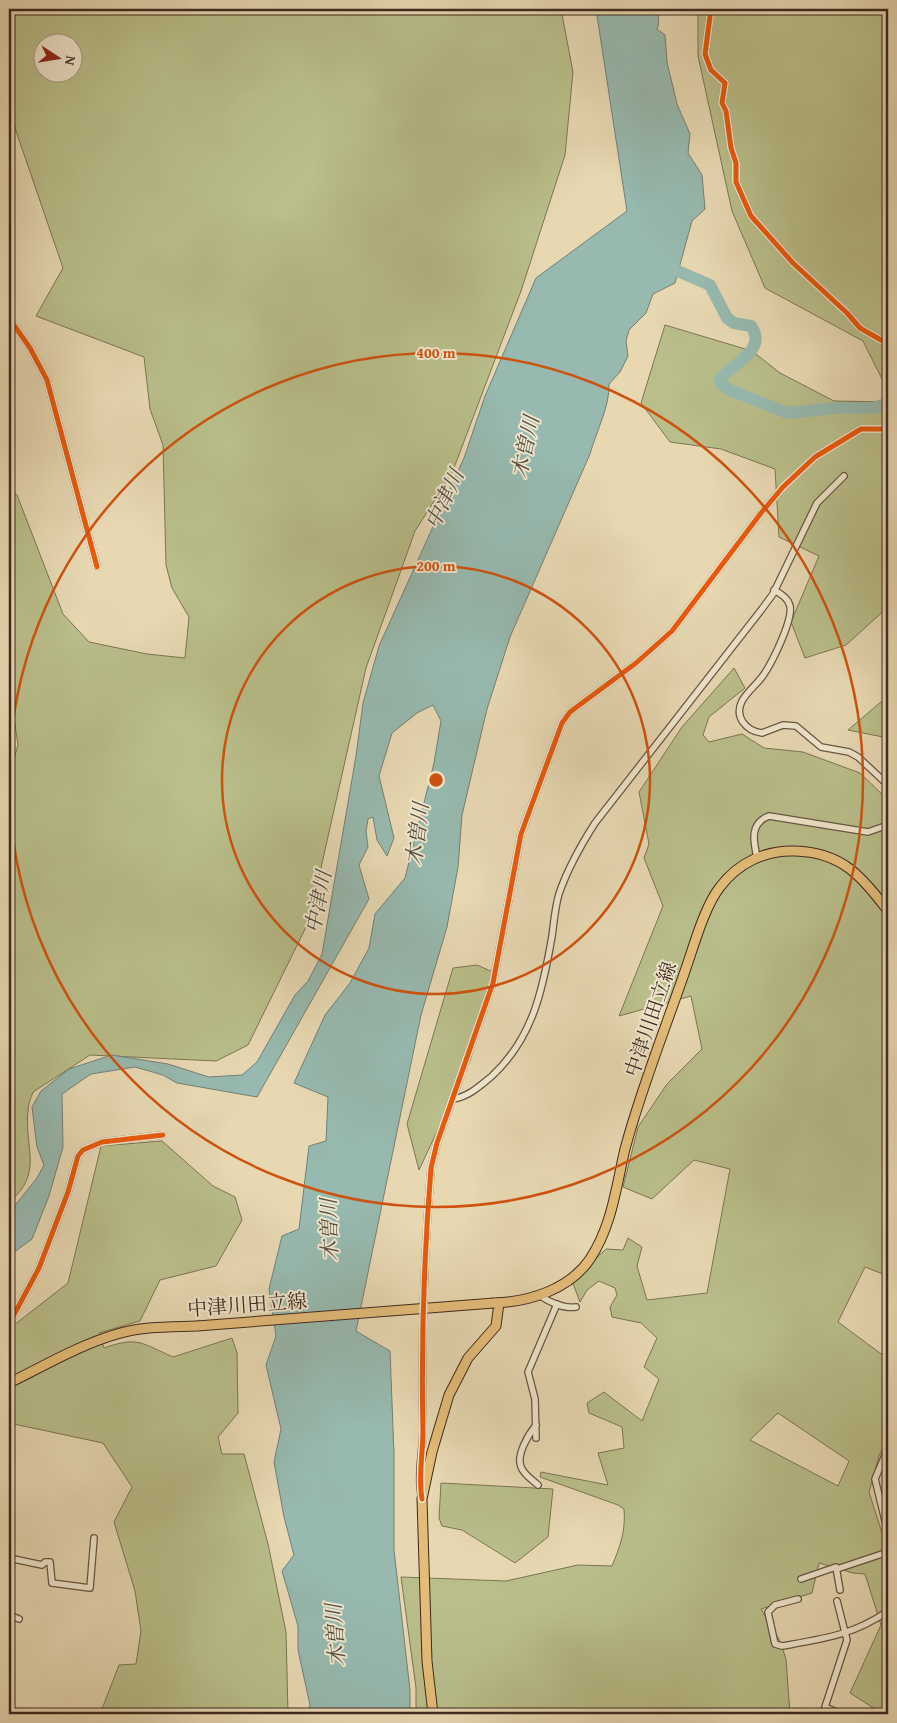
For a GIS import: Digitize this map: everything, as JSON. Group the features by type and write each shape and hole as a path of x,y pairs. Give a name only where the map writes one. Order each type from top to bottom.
{"main road":[{"name":"中津川田立線","path":"9,1383 84,1346 118,1333 151,1328 522,1301 568,1280 589,1260 607,1227 633,1121 700,926 718,888 731,874 757,857 788,850 811,851 835,858 859,875 888,911"},
{"path":"433,1714 427,1661 422,1499 427,1451 454,1380 468,1358 492,1333 496,1326 496,1303"}],"street":[{"path":"711,9 705,54 711,70 725,83 722,103 726,111 731,148 736,163 736,182 750,216 793,262 848,313 860,328 888,344"},
{"path":"9,318 35,356 47,380 97,567"},
{"path":"427,1451 423,1367 431,1168 437,1142 493,984 521,834 562,723 570,712 636,663 672,631 766,507 814,456 861,429 888,429"},
{"path":"453,1098 463,1097 483,1083 501,1067 518,1046 542,992 559,895 595,823 757,617 774,590 817,503 844,476"},
{"path":"774,590 787,600 790,616 767,670 743,699 739,714 742,722 748,729 762,733 783,725 796,726 821,748 849,752 858,757 888,785"},
{"path":"757,857 754,837 756,827 761,820 769,816 868,832 888,826"},
{"path":"9,1324 39,1268 68,1192 78,1156 84,1150 102,1142 163,1135"},
{"path":"539,1294 546,1300 576,1308"},
{"path":"536,1438 535,1399 528,1372 557,1304"},
{"path":"536,1426 525,1444 520,1461 525,1473 538,1485"},
{"path":"888,1448 875,1479 888,1533"},
{"path":"9,1558 42,1564 50,1562 52,1583 90,1588 94,1538"},
{"path":"801,1579 888,1552"},
{"path":"837,1569 840,1590"},
{"path":"798,1600 775,1606 768,1612 775,1644 782,1646 846,1634 864,1627 888,1611"},
{"path":"837,1601 848,1640 825,1707 841,1714"},
{"path":"9,1614 19,1619"}],"green space":[{"path":"9,9 561,9 573,72 565,155 521,291 452,473 415,531 366,668 309,921 248,1045 216,1061 90,1055 33,1092 29,1103 27,1124 29,1171 20,1192 9,1202 9,776 18,745 9,684 9,489 17,495 63,614 89,642 147,654 185,658 189,617 172,588 166,565 163,445 150,409 144,357 36,316 63,268 16,131 9,98"},
{"path":"698,9 888,9 888,391 863,341 765,288 732,211 698,56"},
{"path":"665,325 752,351 780,373 834,401 888,402 888,607 846,645 805,658 791,622 819,556 779,537 775,469 721,449 670,442 641,403"},
{"path":"734,668 745,688 709,717 703,735 709,742 742,734 764,748 803,752 860,773 888,800 888,1276 865,1267 838,1322 888,1359 888,1437 879,1456 869,1492 885,1542 888,1544 888,1714 883,1714 850,1693 881,1625 865,1574 853,1573 819,1563 812,1593 761,1609 780,1641 786,1659 790,1714 416,1714 416,1688 401,1577 506,1581 578,1565 612,1566 618,1552 623,1531 624,1509 618,1505 540,1477 541,1472 608,1485 598,1453 624,1448 622,1427 589,1413 587,1403 604,1392 642,1421 659,1379 644,1367 657,1338 641,1323 612,1317 610,1307 617,1295 615,1288 599,1281 587,1290 580,1302 572,1281 606,1249 623,1250 628,1238 642,1247 637,1266 647,1300 707,1293 730,1169 694,1160 652,1199 623,1187 638,1127 667,1084 702,1049 691,996 619,1016 663,906 644,858 649,844 639,792 682,727","holes":["778,1413 849,1461 838,1486 750,1440"]},
{"path":"888,696 888,738 848,730"},
{"path":"477,965 495,973 470,1061 419,1170 407,1124 453,968"},
{"path":"162,1141 213,1186 235,1197 242,1220 216,1266 160,1280 140,1321 99,1333 104,1348 115,1344 132,1342 146,1345 173,1357 232,1338 237,1353 238,1413 218,1437 222,1454 244,1454 268,1544 286,1632 288,1714 100,1714 119,1665 136,1664 141,1631 135,1591 114,1522 132,1487 103,1443 9,1423 9,1329 68,1283 101,1146"},
{"path":"441,1483 553,1489 548,1537 515,1563 462,1530 442,1526 439,1518"}],"water":[{"name":"木曽川","path":"596,9 660,9 657,29 665,35 667,62 677,104 690,134 688,153 702,175 705,209 692,221 675,283 653,294 646,313 629,330 626,341 628,356 620,372 609,384 605,410 590,454 510,637 487,709 462,815 458,867 447,927 421,1015 356,1331 390,1351 394,1454 394,1550 410,1690 410,1714 308,1714 310,1705 298,1650 298,1626 282,1571 294,1555 284,1517 274,1462 281,1429 266,1365 276,1336 269,1289 282,1236 299,1229 309,1146 326,1141 328,1097 294,1083 325,1015 350,983 369,948 375,914 405,878 434,763 441,721 433,705 417,713 392,733 379,776 394,838 387,856 377,840 373,817 368,819 366,831 368,847 359,865 369,899 257,1097 177,1083 163,1075 135,1067 91,1074 62,1094 63,1147 49,1196 32,1239 9,1256 9,1213 37,1178 44,1165 37,1147 32,1107 41,1091 69,1069 112,1055 168,1064 209,1077 242,1075 257,1062 295,995 308,981 322,954 356,756 363,703 379,646 464,458 485,396 536,278 627,211"}],"waterway":[{"path":"664,265 710,285 727,318 734,323 751,326 755,334 755,342 752,349 721,378 720,382 728,389 787,413 838,408 874,408 888,403"}],"cycle path":[{"path":"711,9 705,54 711,70 725,83 722,103 726,111 731,148 736,163 736,182 751,216 793,263 847,313 860,328 888,344"},
{"path":"9,318 30,348 47,380 97,567"},
{"path":"422,1499 420,1482 423,1431 422,1365 431,1168 437,1143 493,983 521,834 562,723 570,712 636,663 672,631 761,513 783,487 815,457 861,429 888,429"},
{"path":"9,1324 39,1268 68,1192 78,1156 83,1150 102,1142 163,1135"}],"water label":[{"name":"中津川","path":"444,499"},
{"name":"中津川","path":"318,902"}]}
